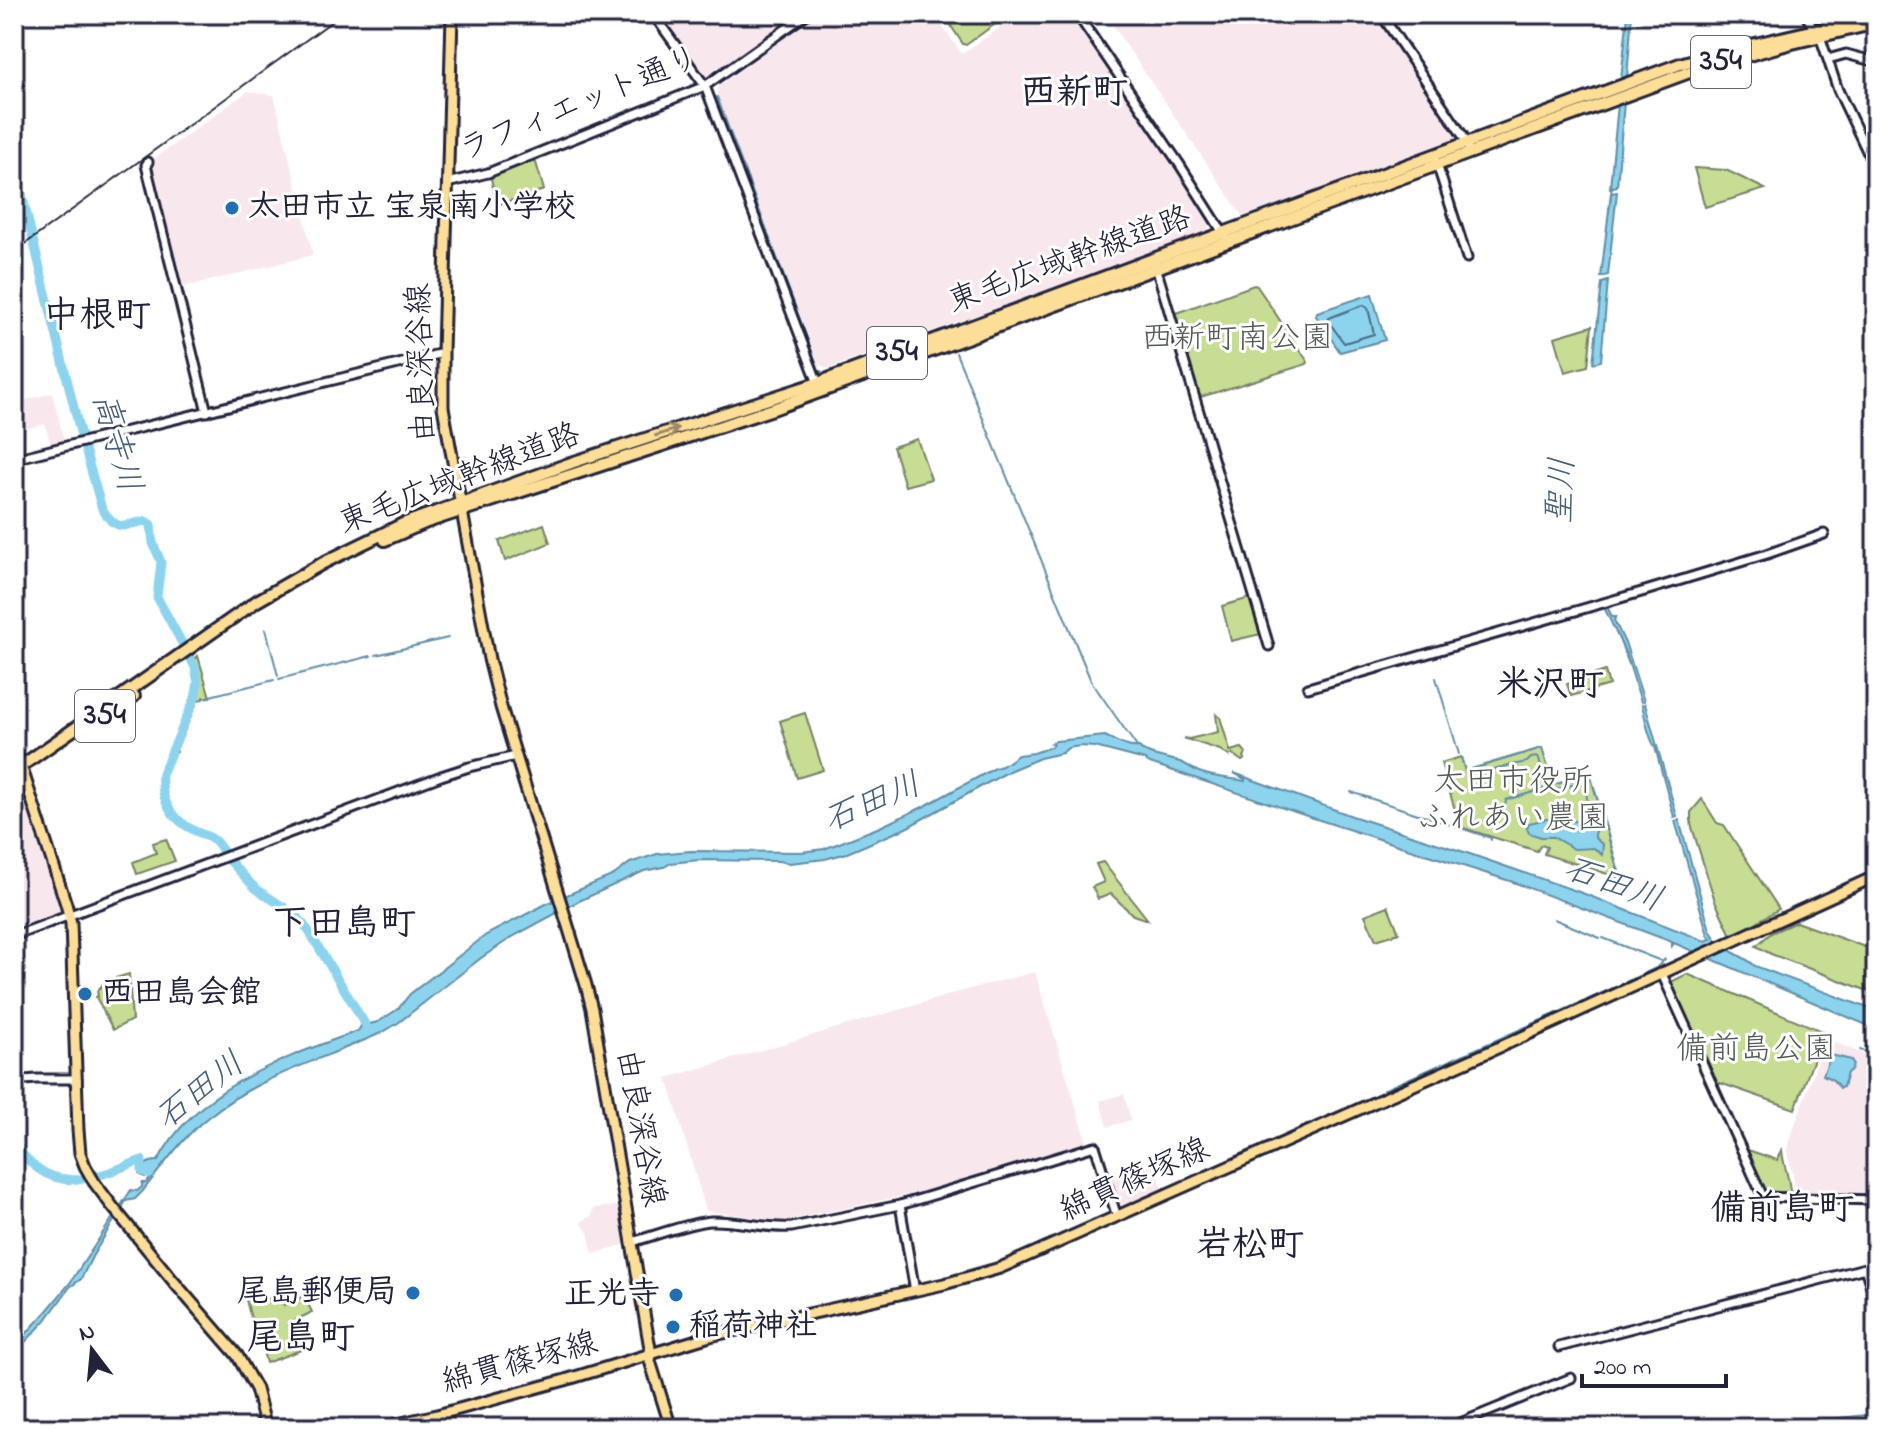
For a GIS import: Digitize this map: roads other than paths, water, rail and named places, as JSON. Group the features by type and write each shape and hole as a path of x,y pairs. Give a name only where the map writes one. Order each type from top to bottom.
{"highway":[{"name":"東毛広域幹線道路","path":"1817,33 1876,16"},
{"name":"東毛広域幹線道路","path":"18,772 257,601 323,563 403,524 462,507 574,462 819,388 1226,237 1355,185 1436,160 1622,91 1700,57 1876,23"}],"main road":[{"name":"由良深谷線","path":"452,14 443,407 489,659 592,1009 650,1361 671,1428"},
{"path":"18,772 69,916 72,934 80,1153 94,1182 112,1206 237,1355 256,1389 266,1428"},
{"name":"綿貫篠塚線","path":"379,1428 509,1395 737,1329 915,1291 1000,1268 1876,876"}],"street":[{"path":"653,14 705,86 819,388"},
{"name":"ラフィエット通り","path":"447,183 488,173 705,86 807,14"},
{"path":"1077,14 1226,237"},
{"path":"1381,14 1469,147"},
{"path":"1805,14 1817,33 1841,98 1876,170"},
{"path":"1828,59 1846,54 1876,62"},
{"path":"1436,160 1467,258"},
{"path":"148,162 146,165 207,412"},
{"path":"1154,263 1269,646"},
{"path":"14,459 443,353"},
{"path":"1308,688 1767,554 1824,534"},
{"path":"14,746 18,772"},
{"path":"14,936 441,776 516,756"},
{"path":"1662,974 1763,1197 1876,1200"},
{"path":"14,1081 77,1079"},
{"path":"632,1242 706,1221 792,1227 900,1205 1095,1146 1117,1217"},
{"path":"900,1205 915,1291"},
{"path":"1559,1347 1865,1268 1876,1302"},
{"path":"1448,1428 1571,1378"}],"water":[{"path":"1628,14 1632,14 1627,78 1621,79"},
{"path":"1624,102 1617,186 1610,188 1618,104"},
{"path":"1617,192 1608,275 1601,277 1611,193"},
{"path":"1608,281 1601,361 1593,363 1602,283"},
{"path":"1372,294 1385,340 1340,352 1316,316 1317,312"},
{"path":"1606,604 1612,617 1616,617 1614,620 1626,645 1644,701 1641,702 1626,654 1603,605"},
{"path":"1645,704 1677,816 1674,817 1647,727 1642,705"},
{"path":"1105,736 1126,746 1139,747 1152,755 1183,763 1202,773 1245,781 1234,773 1582,893 1705,941 1711,939 1675,821 1679,820 1710,930 1718,942 1755,966 1876,1011 1876,1029 1674,943 1672,946 1672,942 1513,882 1145,760 1095,747 1068,748 1062,753 1011,770 906,828 847,853 790,863 699,860 671,863 644,871 577,902 514,936 383,1032 270,1079 207,1118 181,1143 142,1192 135,1199 126,1201 81,1279 70,1287 45,1321 14,1354 14,1347 70,1283 131,1190 137,1191 149,1179 148,1175 139,1174 143,1168 148,1163 158,1161 174,1135 195,1113 218,1094 272,1064 358,1031 361,1026 378,1022 398,1009 410,994 486,935 546,904 614,875 630,863 657,854 824,849 925,806 1018,755 1051,747 1051,743 1056,741"},
{"path":"1546,819 1592,821 1595,838 1603,845 1602,855 1594,848 1574,849 1553,837 1529,833 1529,823"},
{"path":"1831,1055 1853,1063 1840,1088 1823,1075"}],"waterway":[{"path":"658,14 702,75"},
{"path":"717,97 819,370 824,373 945,329"},
{"name":"高寺川","path":"14,162 102,509 118,525 145,521 151,524 153,543 161,562 157,597 195,667 198,683 195,698 162,774 165,800 179,821 215,840 225,854"},
{"name":"聖川","path":"1609,212 1612,186"},
{"path":"956,353 1091,681 1137,747"},
{"path":"266,629 278,676"},
{"name":"聖川","path":"1617,634 1631,669"},
{"path":"376,655 448,638"},
{"path":"279,679 371,656"},
{"path":"1436,678 1459,754"},
{"path":"210,696 274,680"},
{"path":"203,698 209,697"},
{"path":"1461,757 1465,771 1542,748 1553,785 1590,774 1600,808"},
{"path":"1472,780 1497,768 1537,757 1546,790 1586,784 1590,820"},
{"path":"1494,816 1505,806 1506,800 1544,789"},
{"path":"1351,792 1491,840"},
{"name":"石田川","path":"1601,811 1623,885"},
{"name":"高寺川","path":"229,860 255,888 297,916 370,1032"},
{"path":"1554,919 1600,938"},
{"path":"1603,938 1661,961"},
{"path":"1587,1000 1656,968 1665,959"},
{"path":"1383,1090 1582,1002"},
{"path":"1860,1050 1876,1056"},
{"path":"14,1138 33,1165 63,1179 89,1178 142,1160 142,1171 150,1174"},
{"path":"1715,1428 1876,1414"}],"railway":[{"path":"14,252 342,14"}],"place":[{"name":"太田市立 宝泉南小学校","path":"232,208"},
{"name":"西田島会館","path":"85,994"},
{"name":"尾島郵便局","path":"413,1293"},
{"name":"正光寺","path":"676,1295"},
{"name":"稲荷神社","path":"673,1327"}],"district":[{"name":"西新町","path":"1074,94"},
{"name":"中根町","path":"97,317"},
{"name":"米沢町","path":"1550,686"},
{"name":"下田島町","path":"344,925"},
{"name":"備前島町","path":"1782,1210"},
{"name":"岩松町","path":"1250,1246"},
{"name":"尾島町","path":"301,1339"}],"park label":[{"name":"西新町南公園","path":"1237,339"},
{"name":"太田市役所 ふれあい農園","path":"1513,800"},
{"name":"備前島公園","path":"1756,1050"}]}
